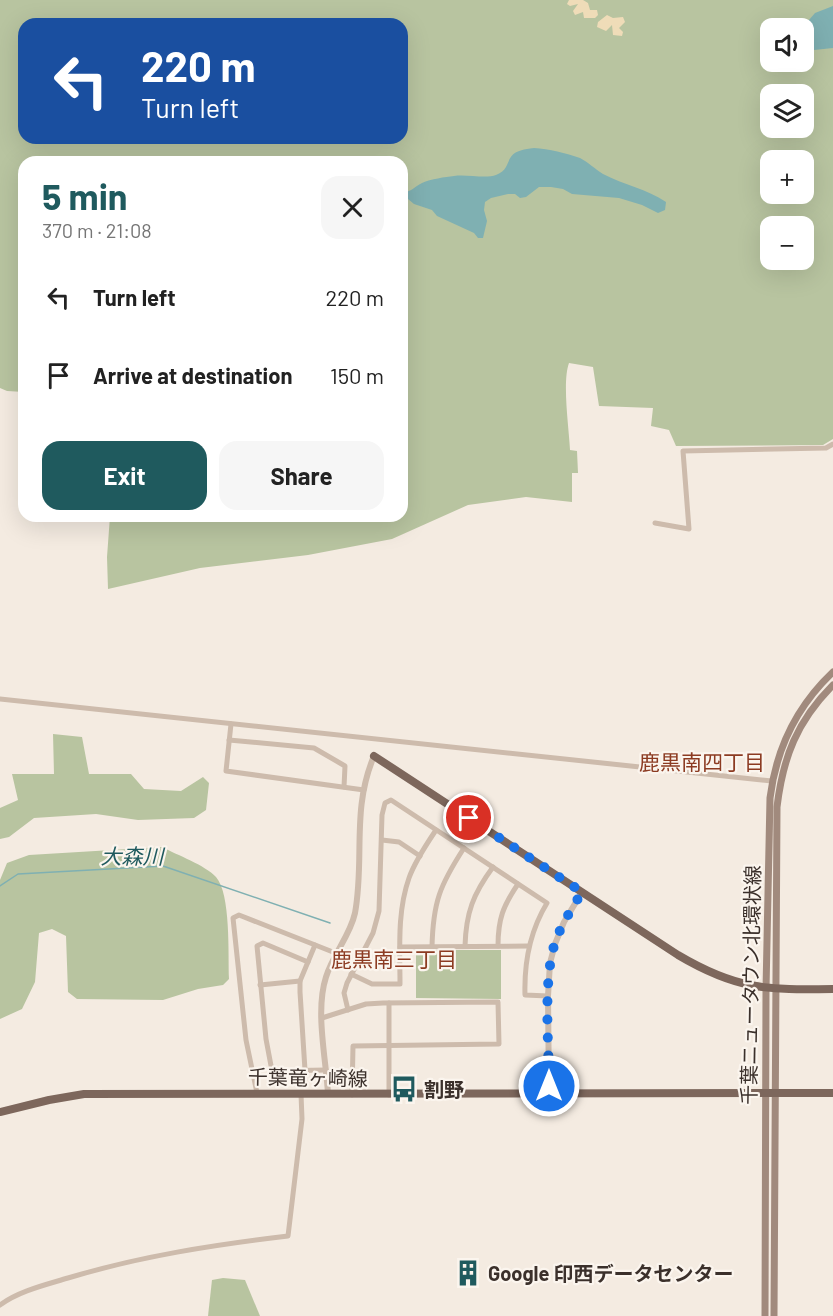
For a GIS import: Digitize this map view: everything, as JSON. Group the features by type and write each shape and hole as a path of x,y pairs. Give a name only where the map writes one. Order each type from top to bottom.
{"main road":[{"name":"千葉ニュータウン北環状線","path":"765,1316 769,808 772,780 791,727 808,700 833,672"},
{"name":"千葉ニュータウン北環状線","path":"774,1316 777,807 784,764 796,735 812,708 833,685"},
{"path":"374,756 694,964 734,982 766,989 833,989"},
{"name":"千葉竜ヶ崎線","path":"0,1112 84,1094 833,1093"}],"street":[{"path":"655,523 689,529 683,451 826,448 833,444"},
{"path":"0,699 772,780"},
{"path":"231,724 226,771 364,790"},
{"path":"229,740 314,748 345,766 344,787"},
{"path":"328,1094 322,990 327,972 350,928 357,903 358,828 364,790 374,756"},
{"path":"348,1010 344,993 351,974 373,933 379,911 382,815 385,803 391,800 547,903 533,931 529,946 525,995 548,996"},
{"path":"351,974 372,984 400,984 403,900 409,877 436,830"},
{"path":"382,840 399,842 420,856"},
{"path":"432,947 433,920 438,894 464,848"},
{"path":"465,946 466,924 471,903 480,884 493,867"},
{"path":"498,946 501,912 518,884"},
{"path":"549,1094 550,963 564,922 582,892"},
{"path":"257,1093 246,1040 233,918 239,915 338,954"},
{"path":"308,962 263,944 256,946 266,1039 272,1071 326,1070"},
{"path":"305,1070 300,981 315,945"},
{"path":"400,947 529,946"},
{"path":"260,986 300,981"},
{"path":"322,1018 366,1004 498,1002 499,1044 353,1046 352,1095"},
{"path":"389,1003 389,1095"},
{"path":"0,1305 8,1299 40,1287 110,1266 206,1246 288,1236 302,1119 301,1094"}],"green space":[{"path":"0,0 833,0 833,439 823,445 676,446 669,430 651,426 653,408 599,406 593,367 569,363 566,393 570,450 577,451 578,473 572,473 572,502 526,497 468,505 392,539 308,555 200,568 108,589 110,522 408,522 408,156 18,156 18,392 0,388"},
{"path":"53,734 82,737 89,774 131,774 144,789 181,791 203,777 209,783 206,810 194,818 138,820 96,814 34,818 9,837 0,839 0,808 18,800 12,774 54,774"},
{"path":"162,847 205,868 216,877 221,885 228,925 229,979 223,985 198,989 163,1000 77,999 68,992 66,936 52,929 39,933 35,982 22,1009 0,1019 0,880 7,863 29,855"},
{"path":"416,950 501,950 501,999 416,998"},
{"path":"223,1278 245,1280 260,1316 208,1316 212,1280"}],"sand":[{"path":"569,0 583,0 588,3 590,10 597,10 598,15 595,18 584,18 583,12 575,15 573,11 578,4 570,6 567,4"},
{"path":"607,15 613,18 623,17 625,22 619,28 623,32 622,36 613,35 612,25 606,31 597,27 598,22"}],"water":[{"path":"833,6 833,48 814,50 814,18 811,18 815,13"},
{"path":"534,148 580,158 603,174 666,202 665,210 658,213 619,198 572,194 563,189 539,187 526,197 520,198 515,194 508,194 491,198 485,202 484,210 487,221 483,238 478,238 474,233 437,216 432,210 414,204 408,199 408,191 438,178 496,175 502,172 516,152"}],"waterway":[{"name":"大森川","path":"0,886 18,874 163,866 330,923"}],"place":[{"name":"割野","path":"404,1089"},
{"name":"Google 印西データセンター","path":"468,1273"}],"district":[{"name":"鹿黒南四丁目","path":"702,761"},
{"name":"鹿黒南三丁目","path":"394,958"}],"route":[{"path":"469,818 582,892 564,922 550,963 549,1086"}]}
